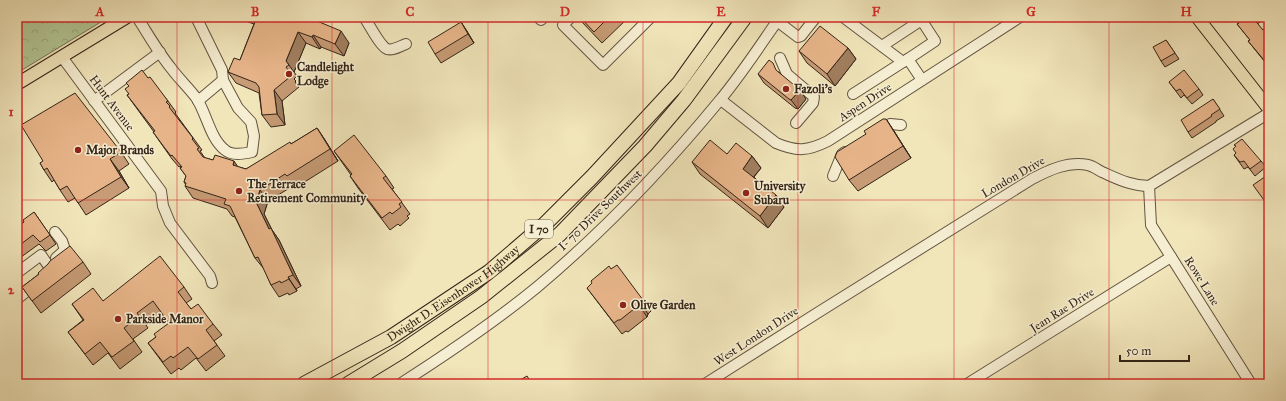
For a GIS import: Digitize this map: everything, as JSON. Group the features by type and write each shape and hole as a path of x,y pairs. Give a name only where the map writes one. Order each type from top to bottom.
{"highway":[{"path":"710,39 720,17"},
{"name":"Dwight D. Eisenhower Highway","path":"304,384 391,336 495,267 546,223 592,177 679,83 726,17"},
{"name":"Dwight D. Eisenhower Highway","path":"348,384 402,351 481,297 560,234 650,140 684,100 745,17"}],"main road":[{"path":"17,84 127,17"},
{"path":"1198,17 1269,109"}],"street":[{"path":"137,17 171,68 190,89 198,101 212,132 223,148 227,152 240,155 252,152 254,136 251,122 238,108 223,80 222,70 196,17"},
{"path":"364,17 382,46 388,49 395,49 406,44"},
{"path":"538,17 541,20 544,17"},
{"path":"570,17 563,25 604,65 651,17"},
{"path":"779,19 798,37 801,36 816,17"},
{"path":"843,17 882,46 906,60 922,80"},
{"name":"Aspen Drive","path":"721,100 776,143 785,147 800,149 814,148 832,139 1020,17"},
{"name":"I- 70 Drive Southwest","path":"400,384 482,330 536,288 597,234 650,180 721,100 779,19"},
{"path":"853,94 935,41 922,21 920,21 882,46"},
{"path":"94,101 160,52"},
{"name":"Hunt Avenue","path":"62,57 161,191 163,206 170,223 210,276 212,283"},
{"path":"780,58 787,74 814,97 813,103 796,123"},
{"path":"198,101 223,80"},
{"path":"1149,186 1269,114"},
{"path":"872,135 890,124 901,125"},
{"path":"832,139 842,154"},
{"path":"833,176 842,154 854,147"},
{"name":"London Drive","path":"822,310 1052,168 1070,165 1088,165 1125,182 1138,186 1149,186"},
{"name":"Rowe Lane","path":"1149,186 1151,225 1251,384"},
{"path":"48,264 65,250 62,241 55,232"},
{"path":"17,273 41,255 52,271 17,299"},
{"name":"Jean Rae Drive","path":"967,384 1171,257"},
{"name":"West London Drive","path":"705,384 822,310"}],"green space":[{"path":"17,17 109,17 17,73"}],"building":[{"name":"Candlelight Lodge","path":"257,17 313,17 318,19 317,21 341,31 335,44 313,35 312,37 298,32 286,61 289,65 286,67 288,70 287,71 291,76 274,90 277,114 262,115 259,87 256,83 228,72 234,58 240,60"},
{"path":"580,17 609,17 594,32"},
{"path":"1234,17 1254,17 1253,18 1263,30 1266,28 1269,32 1269,66 1248,41 1250,40 1237,24 1239,23"},
{"path":"461,22 468,34 435,54 428,42"},
{"path":"820,26 848,48 827,74 799,51"},
{"path":"1166,40 1175,53 1161,61 1153,47"},
{"name":"Fazoli's","path":"769,60 773,63 776,70 800,90 791,100 758,74"},
{"name":"The Terrace Retirement Community","path":"142,70 148,78 150,77 168,101 166,102 170,106 169,107 193,138 192,139 199,148 197,149 203,157 213,160 215,155 234,161 233,165 246,169 290,142 291,144 317,128 330,149 287,176 285,174 260,190 256,202 269,229 271,228 293,275 288,277 289,279 281,283 280,281 271,285 258,257 255,258 230,206 224,204 226,199 185,186 186,183 184,182 186,176 180,168 182,167 164,147 153,132 155,131 127,95 129,94 125,89 129,86 126,83"},
{"path":"1184,70 1199,89 1187,98 1180,89 1176,91 1169,82"},
{"name":"Major Brands","path":"75,93 121,152 110,159 121,177 78,203 67,186 60,190 47,168 44,170 40,163 43,161 21,125"},
{"path":"1213,99 1220,109 1188,132 1181,120"},
{"path":"883,119 886,119 903,146 849,180 835,157 837,152 866,134 864,131"},
{"name":"The Terrace Retirement Community","path":"354,135 386,176 383,178 402,202 399,204 401,207 392,214 390,212 382,218 350,176 352,174 334,151"},
{"path":"1242,139 1261,161 1250,169 1244,161 1240,162 1234,155 1236,153 1233,149 1236,146 1234,145"},
{"name":"University Subaru","path":"710,140 727,154 736,143 752,156 743,169 776,195 760,216 692,162"},
{"path":"1266,176 1269,181 1269,207 1253,185"},
{"path":"34,212 50,235 40,242 33,235 17,247 17,227 24,222 23,220"},
{"path":"70,246 83,262 32,301 22,287 39,274 38,273 50,261"},
{"name":"Parkside Manor","path":"160,256 184,287 178,292 191,309 198,304 213,324 206,330 217,345 198,359 188,347 173,358 171,356 163,362 148,343 156,337 154,334 169,323 153,301 137,313 139,316 124,328 134,341 112,357 100,342 85,354 68,332 84,320 72,304 93,288 103,301"},
{"name":"Olive Garden","path":"617,265 643,300 639,305 614,323 587,288 592,283 591,281 609,266 611,269"},
{"path":"527,376 532,384 513,384"},
{"path":"437,379 440,384 429,384"}],"place":[{"name":"Candlelight Lodge","path":"289,74"},
{"name":"Fazoli's","path":"786,89"},
{"name":"Major Brands","path":"78,150"},
{"name":"The Terrace Retirement Community","path":"239,191"},
{"name":"University Subaru","path":"746,193"},
{"name":"Olive Garden","path":"623,305"},
{"name":"Parkside Manor","path":"118,319"}]}
